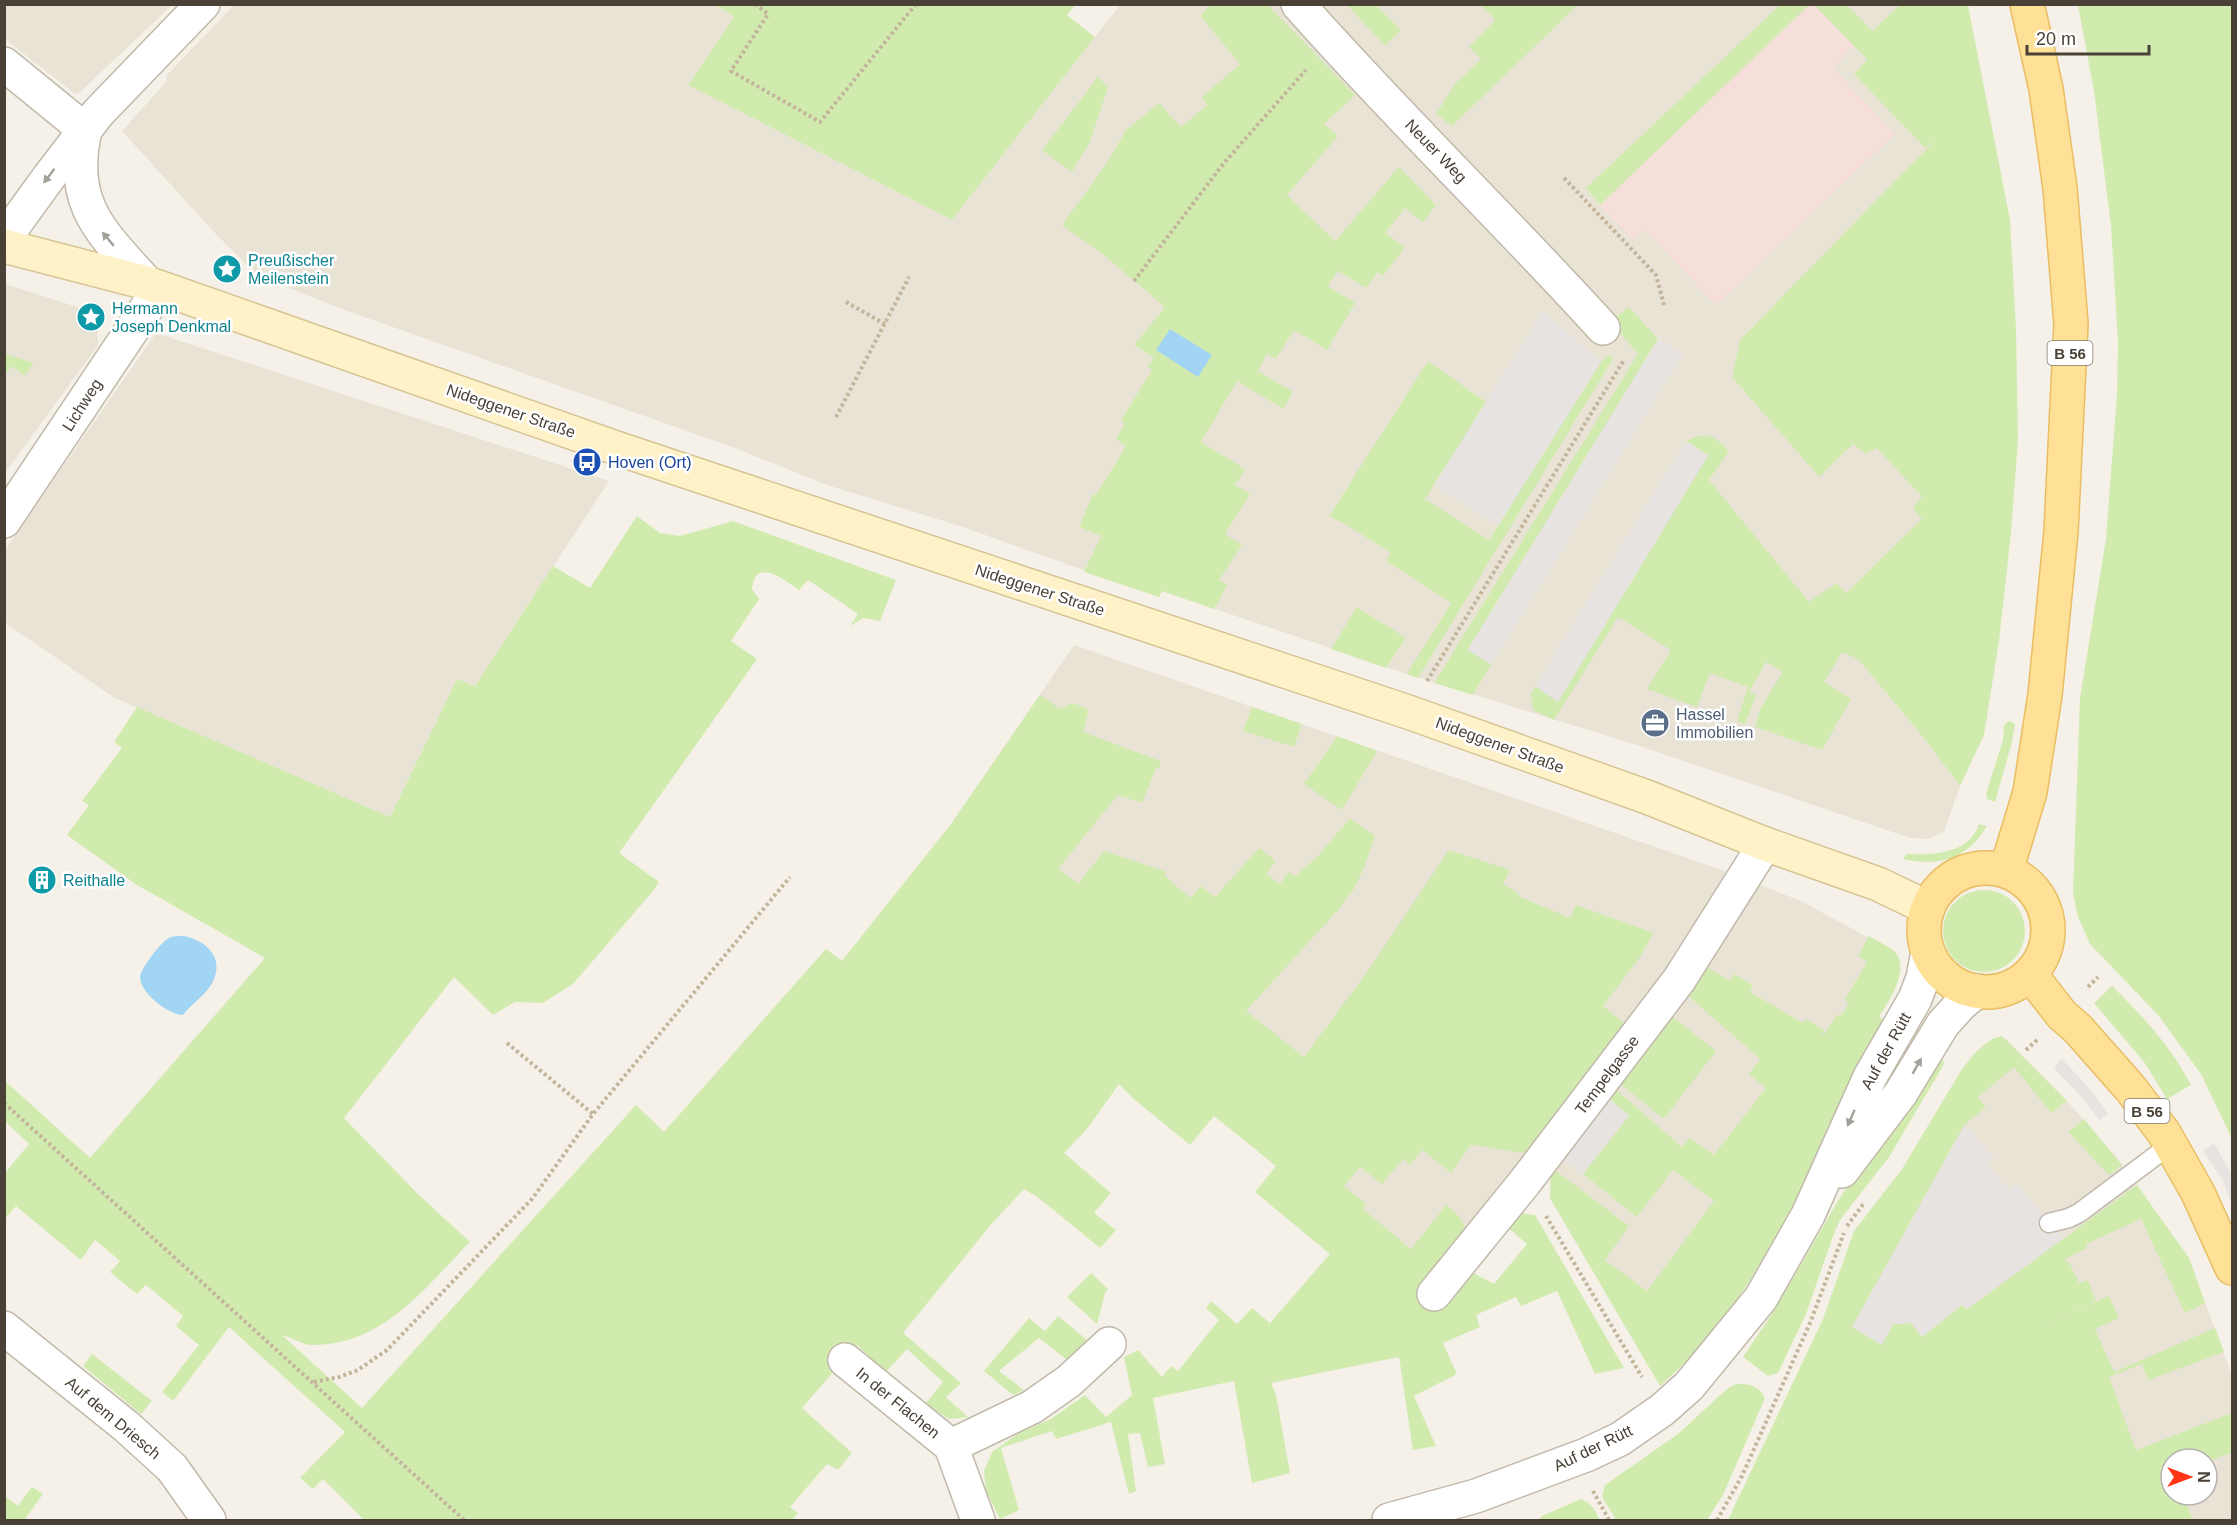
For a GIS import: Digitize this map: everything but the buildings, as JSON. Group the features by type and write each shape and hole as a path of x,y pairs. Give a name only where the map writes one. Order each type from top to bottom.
{"main road":[{"name":"B 56","path":"2006,872 2030,792 2045,695 2061,532 2071,324 2060,188 2046,89 2028,4"},
{"path":"1988,868 2006,872 2023,882 2041,901 2046,939 2040,959 2022,983 2011,988 1995,992 1962,987 1938,971 1928,952 1925,937 1928,908 1934,895 1944,883 1959,874 1988,868"},
{"name":"B 56","path":"2030,974 2062,1015 2078,1029 2131,1089 2170,1144 2198,1193 2232,1268"}],"street":[{"path":"4,239 98,113 203,4"},
{"name":"Neuer Weg","path":"1298,4 1332,43 1603,328"},
{"path":"4,64 85,130"},
{"path":"85,130 80,176 85,202 100,230 153,286"},
{"name":"Nideggener Straße","path":"4,246 153,286 235,312 642,456 1408,712 1647,797 1765,844 1878,884 1928,908"},
{"name":"Lichweg","path":"4,521 153,286"},
{"name":"Tempelgasse","path":"1434,1294 1525,1182 1686,971 1765,844"},
{"name":"Auf der Rütt","path":"1389,1521 1476,1496 1577,1459 1620,1439 1662,1410 1689,1386 1761,1298 1808,1215 1870,1077 1915,999 1923,978 1928,952"},
{"name":"Auf der Rütt","path":"1808,1215 1901,1093 1943,1024 1961,1004 1977,991"},
{"name":"Auf dem Driesch","path":"4,1328 127,1427 172,1468 209,1521"},
{"name":"In der Flachen","path":"951,1446 1032,1407 1069,1381 1109,1344"},
{"name":"In der Flachen","path":"845,1360 951,1446 978,1521"}],"lane":[{"path":"2049,1223 2079,1213 2170,1144"}],"path":[{"path":"755,4 768,14 731,71 819,122 916,4"},
{"path":"1134,281 1224,163 1313,63"},
{"path":"1564,178 1656,275 1664,305"},
{"path":"836,417 909,277"},
{"path":"846,302 885,324"},
{"path":"1408,712 1626,356"},
{"path":"314,1382 358,1370 387,1350 532,1199 593,1114 790,878"},
{"path":"507,1043 593,1114"},
{"path":"4,1103 314,1382 464,1521"},
{"path":"1525,1182 1662,1410"},
{"path":"1717,1521 1742,1476 1810,1323 1846,1227 1866,1202"},
{"path":"1588,1482 1609,1521"}],"shaded area":[{"path":"5,4 172,5 79,93 75,94 5,39"},
{"path":"1568,4 1573,9 1578,4 1900,5 1872,31 1934,98 1997,430 1834,630 1919,732 1960,786 1944,832 1928,839 1910,838 1640,746 1407,674 1162,591 1159,597 960,526 827,485 735,448 342,309 258,276 212,230 122,131 167,81 166,76 234,5 715,5 734,17 688,85 952,220 1120,5"},
{"path":"1809,5 1814,5 1854,45 1833,68 1895,134 1716,305 1645,230 1633,240 1600,205"},
{"path":"5,284 96,313 98,345 5,473"},
{"path":"1543,311 1601,362 1498,526 1434,485"},
{"path":"156,333 609,481 475,686 457,679 390,817 115,698 5,623 5,550"},
{"path":"1658,339 1683,354 1491,665 1468,650"},
{"path":"1686,441 1708,456 1558,702 1535,686"},
{"path":"1074,645 1733,874 1629,1027 1422,1284 1122,1041 664,1132 826,949 842,961 951,824"},
{"path":"1755,883 1801,901 1895,952 1655,1377 1550,1198 1551,1167"},
{"path":"2006,1039 2067,1101 2117,1158 2189,1258 2232,1376 2232,1520 1745,1520"},
{"path":"2061,1058 2108,1113 2100,1120 2054,1069"},
{"path":"1606,1096 1629,1115 1583,1174 1559,1157"},
{"path":"1965,1125 1994,1158 1987,1165 2009,1189 2016,1183 2063,1239 1967,1309 1962,1305 1922,1337 1911,1323 1893,1324 1882,1345 1852,1327"},
{"path":"2214,1143 2232,1175 2232,1204 2222,1179 2203,1151"}],"green space":[{"path":"715,5 1075,5 1067,15 1095,37 952,220 688,85 734,17"},
{"path":"1210,5 1268,5 1355,95 1324,124 1338,136 1287,195 1335,241 1399,167 1436,205 1423,222 1405,208 1385,233 1405,247 1383,276 1378,272 1366,288 1338,271 1328,286 1355,303 1327,350 1294,330 1276,359 1267,354 1258,371 1293,392 1283,409 1237,381 1201,442 1245,469 1235,485 1250,494 1225,534 1242,545 1219,580 1227,585 1214,609 1162,591 1159,597 1084,572 1101,536 1079,527 1093,494 1096,495 1126,446 1116,439 1125,423 1121,420 1152,370 1147,367 1154,358 1134,345 1165,307 1101,253 1062,225 1107,163 1126,130 1159,103 1181,127 1207,105 1202,97 1240,64 1200,16"},
{"path":"1347,5 1376,5 1401,30 1385,46"},
{"path":"1481,5 1578,5 1452,126 1436,114 1456,83 1481,59 1469,47 1495,20"},
{"path":"1780,5 1809,5 1600,205 1586,188"},
{"path":"1814,5 1847,5 1872,31 1900,5 1968,5 2010,220 2016,327 2018,440 2011,533 1999,641 1984,735 1960,786 1919,732 1858,659 1842,652 1824,682 1851,699 1822,750 1755,727 1760,709 1783,672 1766,662 1749,692 1756,695 1745,724 1737,721 1748,687 1710,673 1697,707 1647,689 1671,650 1618,617 1554,720 1533,710 1531,695 1535,686 1558,702 1708,455 1686,441 1692,438 1709,437 1729,451 1709,480 1809,602 1837,583 1846,593 1922,519 1913,508 1922,497 1877,448 1866,454 1853,444 1819,477 1732,377 1740,340 1938,137 1925,148 1854,74 1867,59"},
{"path":"2078,5 2232,5 2232,1139 2201,1074 2158,1015 2090,944 2078,917 2073,893 2080,698 2106,539 2117,394 2118,342 2111,226 2094,91"},
{"path":"1098,77 1108,87 1089,144 1072,172 1042,150"},
{"path":"1629,307 1658,339 1468,649 1491,665 1473,695 1434,683 1638,354 1610,321"},
{"path":"5,354 34,363 24,376 12,366 5,375"},
{"path":"1609,354 1613,359 1418,678 1407,674 1451,603 1386,561 1391,553 1329,516 1428,361 1486,402 1425,499 1489,540 1601,362"},
{"path":"637,516 660,533 680,536 733,521 896,580 880,621 863,618 850,626 858,614 808,580 799,590 771,573 759,574 754,579 752,589 759,599 731,641 757,659 619,853 659,882 653,891 573,984 543,1003 515,1002 493,1015 454,977 344,1118 419,1195 470,1242 401,1311 360,1336 337,1343 312,1345 282,1335 362,1408 636,1105 664,1132 826,949 842,961 951,824 1040,695 1060,709 1072,703 1089,709 1083,732 1161,761 1142,803 1118,795 1058,869 1078,884 1104,851 1167,872 1164,875 1190,898 1201,886 1215,897 1259,848 1276,861 1266,874 1280,884 1288,872 1295,876 1317,857 1350,818 1375,836 1354,889 1338,910 1246,1011 1304,1057 1370,968 1449,850 1510,870 1503,884 1519,894 1518,896 1570,918 1576,905 1654,933 1638,960 1603,1006 1629,1027 1535,1150 1525,1153 1471,1145 1451,1173 1422,1150 1410,1165 1403,1159 1382,1184 1360,1167 1344,1186 1366,1204 1363,1209 1411,1249 1446,1205 1461,1219 1464,1226 1467,1241 1466,1269 1494,1284 1527,1244 1504,1224 1514,1212 1535,1215 1624,1368 1595,1374 1557,1291 1521,1306 1516,1297 1476,1315 1480,1327 1443,1343 1457,1374 1414,1396 1436,1446 1413,1450 1399,1357 1271,1383 1276,1395 1290,1473 1252,1483 1234,1381 1153,1398 1165,1464 1148,1467 1140,1433 1128,1434 1136,1491 1129,1494 1111,1422 1056,1439 1052,1431 1001,1448 1019,1510 1000,1519 986,1491 984,1471 992,1452 1019,1433 1051,1419 1085,1395 1106,1417 1132,1395 1124,1357 1138,1350 1162,1377 1171,1366 1178,1371 1219,1320 1206,1308 1211,1301 1237,1324 1252,1308 1270,1323 1330,1254 1255,1192 1276,1166 1214,1116 1190,1145 1119,1084 1087,1129 1064,1153 1111,1193 1094,1213 1116,1230 1100,1248 1040,1199 1024,1189 994,1221 903,1333 961,1383 946,1397 968,1417 949,1419 925,1404 943,1382 907,1349 886,1372 857,1345 802,1408 852,1453 838,1470 827,1464 790,1507 798,1513 792,1520 364,1520 323,1479 313,1489 300,1478 345,1432 229,1327 173,1401 162,1392 199,1345 176,1326 183,1316 146,1285 137,1294 110,1272 120,1261 95,1240 81,1260 16,1206 5,1219 5,1173 29,1144 5,1121 4,1080 90,1158 265,958 137,885 67,835 89,805 82,801 122,748 114,742 137,707 390,817 457,679 475,686 553,566 590,588"},
{"path":"1357,607 1406,638 1386,668 1331,649"},
{"path":"1252,707 1302,724 1294,747 1243,731"},
{"path":"2009,721 2015,724 2012,742 1995,802 1987,799 1986,794 2003,740 2004,725"},
{"path":"1337,736 1377,751 1342,810 1304,784"},
{"path":"1979,824 1987,826 1979,837 1971,846 1951,858 1929,862 1903,859 1907,854 1939,853 1959,847 1974,834"},
{"path":"1976,890 1992,890 2007,897 2018,908 2025,923 2022,947 2013,960 1992,972 1976,972 1961,965 1950,954 1943,939 1943,923 1950,908 1961,897"},
{"path":"1869,936 1894,951 1899,958 1897,985 1879,1017 1888,1022 1840,1105 1799,1194 1748,1283 1708,1337 1660,1386 1550,1198 1551,1167 1629,1226 1605,1260 1647,1291 1714,1201 1673,1170 1637,1217 1583,1174 1629,1116 1606,1096 1613,1087 1682,1147 1690,1138 1714,1155 1766,1088 1749,1074 1760,1059 1685,993 1703,965 1730,981 1734,974 1753,985 1750,992 1803,1023 1806,1019 1825,1030 1822,1033 1824,1035 1837,1015 1841,1015 1849,1004 1845,999 1867,962 1858,956"},
{"path":"2112,986 2156,1032 2191,1085 2167,1099 2144,1062 2094,1003"},
{"path":"1669,1014 1716,1051 1664,1119 1617,1081"},
{"path":"2002,1036 2067,1101 2051,1113 2014,1067 1978,1097 1986,1107 1964,1125 1852,1327 1911,1323 1922,1337 1962,1304 1967,1309 2137,1185 2189,1258 2205,1303 2185,1313 2141,1219 2086,1244 2087,1248 2065,1259 2067,1263 2069,1262 2079,1283 2088,1280 2096,1301 2034,1329 2109,1296 2119,1318 2095,1329 2114,1372 2215,1328 2224,1352 2148,1380 2142,1364 2109,1377 2136,1450 2232,1413 2232,1452 2219,1457 2219,1447 2159,1447 2159,1507 2188,1507 2193,1520 1728,1520 1823,1319 1854,1231 1902,1169 1962,1069 1974,1054 1992,1039"},
{"path":"1938,1056 1944,1064 1889,1157 1840,1220 1806,1314 1778,1373 1768,1376 1743,1357 1774,1311 1839,1199"},
{"path":"2084,1119 2122,1165 2109,1175 2068,1132"},
{"path":"1091,1273 1108,1289 1097,1324 1067,1297"},
{"path":"1058,1316 1087,1340 1067,1360 1039,1338 999,1371 1024,1390 1013,1395 984,1371 1029,1318 1045,1331"},
{"path":"92,1354 152,1401 141,1414 83,1366"},
{"path":"1736,1384 1753,1386 1760,1390 1765,1398 1723,1495 1707,1520 1616,1520 1602,1497 1605,1485 1678,1434 1728,1388"},
{"path":"32,1487 43,1494 26,1520 5,1520 5,1496 18,1506"},
{"path":"1581,1499 1591,1505 1600,1520 1538,1520 1542,1516"}],"water":[{"path":"1170,329 1212,355 1198,377 1156,350"},
{"path":"184,936 199,941 210,950 216,963 216,971 212,984 183,1015 170,1011 156,1002 145,990 140,977 148,961 162,943 171,937"}],"place":[{"name":"Preußischer Meilenstein","path":"227,269"},
{"name":"Hermann Joseph Denkmal","path":"91,317"},
{"name":"Hoven (Ort)","path":"587,462"},
{"name":"Hassel Immobilien","path":"1655,723"},
{"name":"Reithalle","path":"42,880"}]}
